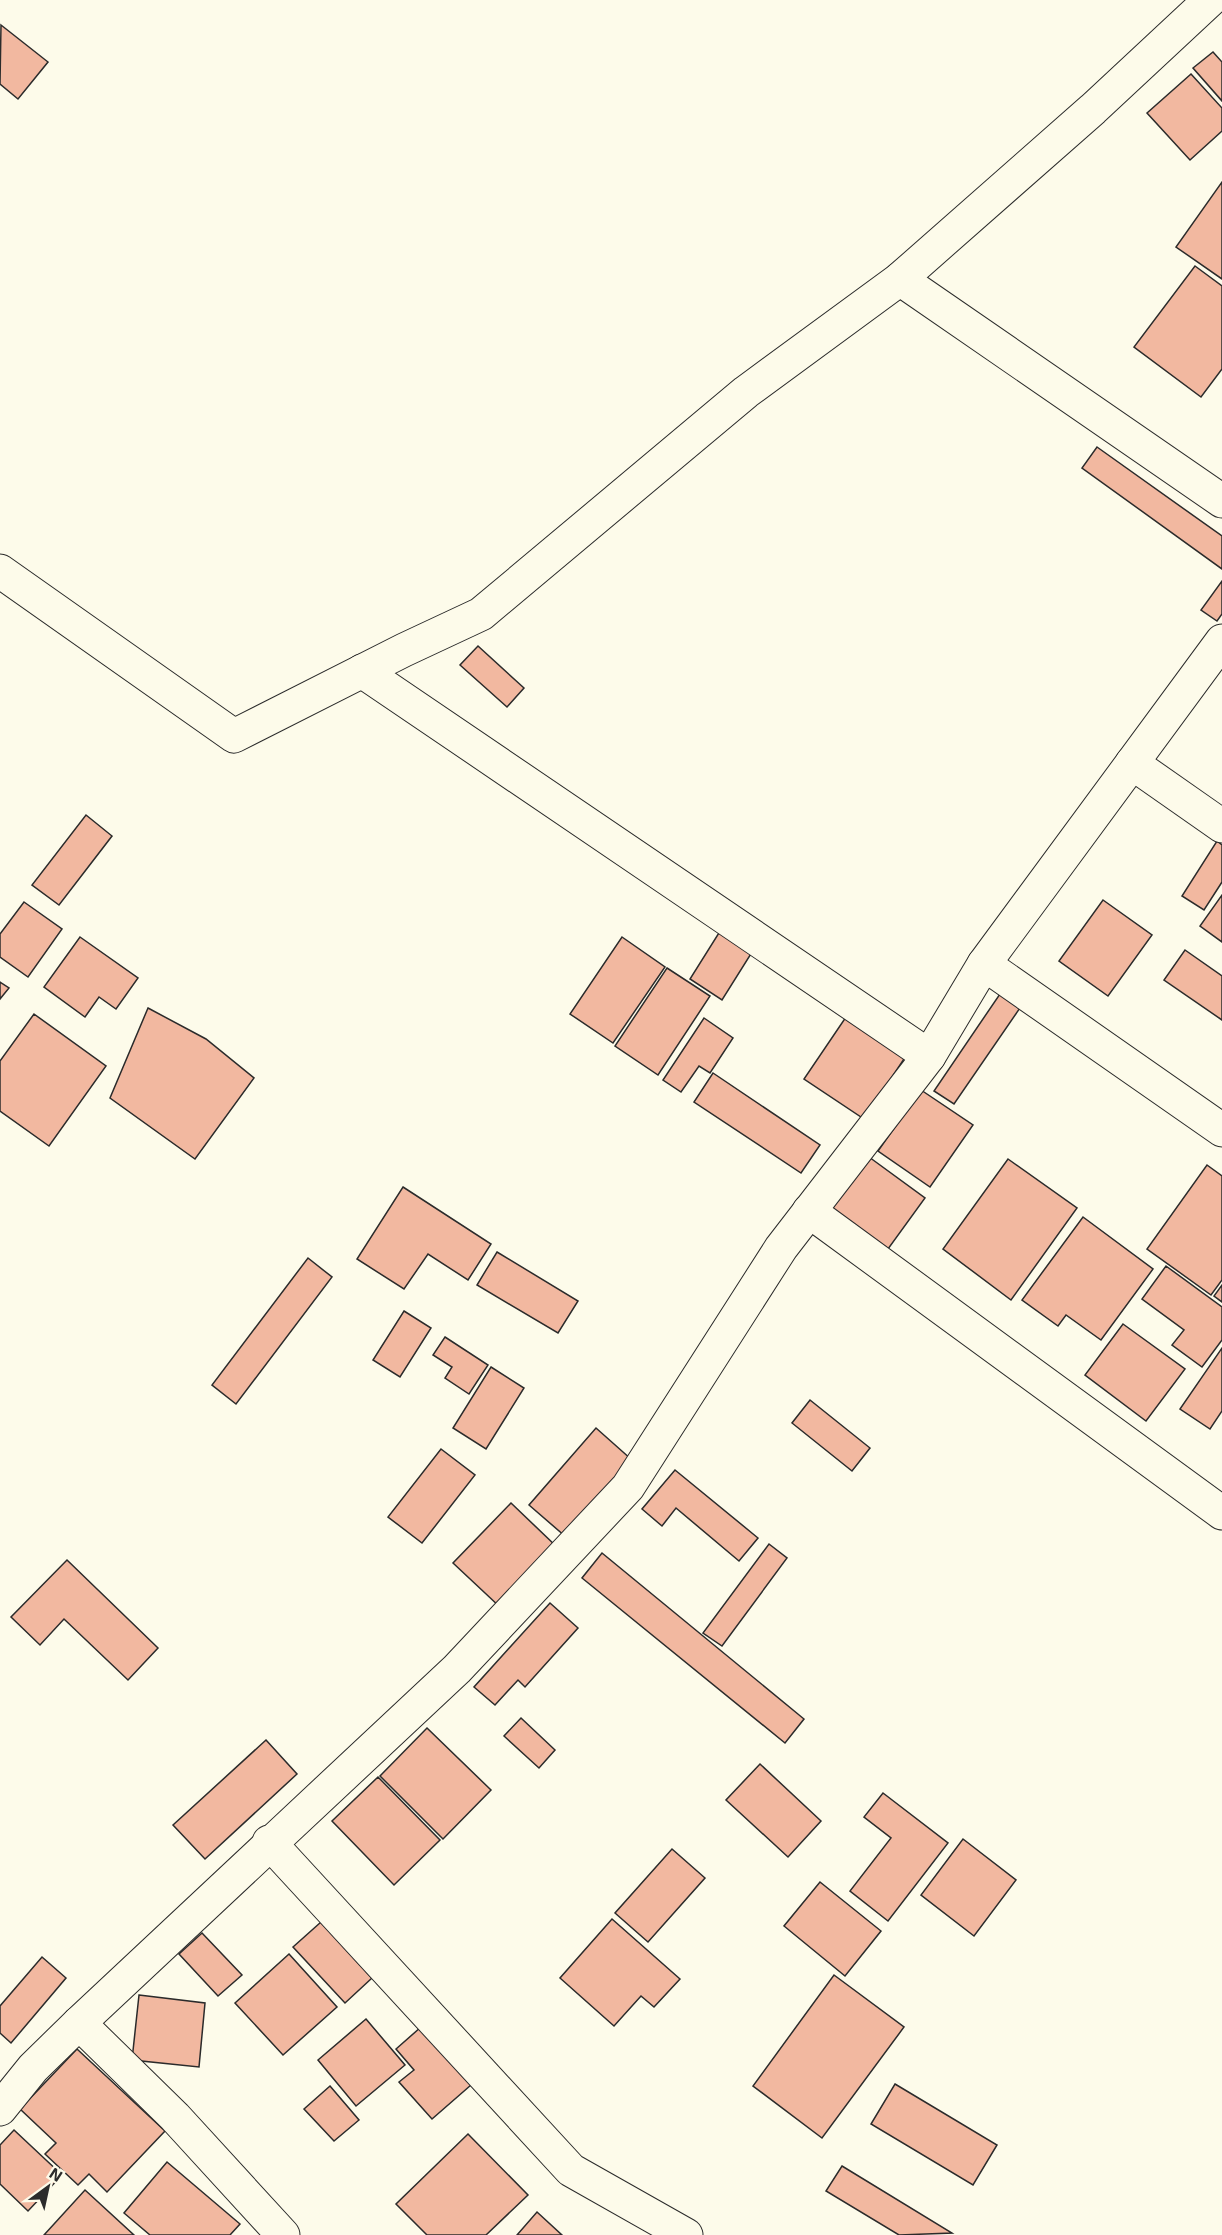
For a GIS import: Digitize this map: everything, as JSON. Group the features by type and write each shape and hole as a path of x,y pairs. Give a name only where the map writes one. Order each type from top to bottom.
{"street":[{"path":"0,571 234,736 481,614 746,392 900,279 1093,109 1210,0"},
{"path":"900,279 1222,501"},
{"path":"0,2109 33,2068 79,2023 269,1842 457,1669 628,1487 781,1248 929,1056 984,964 1222,641"},
{"path":"362,671 929,1056"},
{"path":"1132,764 1222,826"},
{"path":"984,964 1222,1130"},
{"path":"809,1211 1222,1514"},
{"path":"269,1842 570,2170 686,2235"},
{"path":"79,2023 175,2117 284,2235"}],"building":[{"path":"1,25 48,62 18,99 0,84"},
{"path":"1213,52 1222,62 1222,101 1193,68"},
{"path":"1191,74 1222,108 1222,131 1190,160 1147,113"},
{"path":"1222,182 1222,279 1176,247"},
{"path":"1195,266 1222,286 1222,369 1201,397 1134,347"},
{"path":"1097,447 1222,536 1222,569 1082,468"},
{"path":"1222,581 1222,614 1217,621 1201,610"},
{"path":"478,646 524,688 507,707 460,665"},
{"path":"86,815 112,836 59,905 32,885"},
{"path":"1217,841 1222,845 1222,882 1204,910 1182,896"},
{"path":"1222,895 1222,942 1200,926"},
{"path":"1103,900 1152,935 1108,996 1059,961"},
{"path":"24,902 62,929 28,977 0,957 0,934"},
{"path":"722,928 754,949 722,1000 690,979"},
{"path":"80,937 138,978 116,1009 99,997 85,1017 44,987"},
{"path":"622,937 665,967 613,1043 570,1014"},
{"path":"1185,950 1222,976 1222,1020 1164,980"},
{"path":"667,968 710,996 658,1075 615,1046"},
{"path":"0,982 9,988 0,999"},
{"path":"1002,991 1022,1005 954,1104 934,1091"},
{"path":"148,1008 206,1039 254,1078 195,1159 110,1098"},
{"path":"34,1014 106,1066 49,1146 0,1111 0,1061"},
{"path":"846,1017 906,1056 864,1119 804,1079"},
{"path":"704,1018 733,1038 710,1073 699,1066 681,1092 663,1080"},
{"path":"713,1073 820,1145 801,1173 694,1102"},
{"path":"921,1090 973,1125 930,1187 878,1151"},
{"path":"869,1157 925,1198 888,1249 832,1208"},
{"path":"1008,1159 1077,1208 1011,1300 943,1249"},
{"path":"1207,1165 1222,1176 1222,1280 1211,1295 1147,1249"},
{"path":"403,1187 491,1244 468,1280 428,1254 404,1289 357,1259"},
{"path":"1083,1217 1153,1269 1101,1340 1066,1315 1058,1326 1022,1300"},
{"path":"497,1252 578,1301 558,1333 477,1285"},
{"path":"308,1258 332,1277 236,1404 212,1385"},
{"path":"1166,1266 1222,1307 1222,1340 1202,1367 1172,1345 1184,1330 1142,1299"},
{"path":"1222,1285 1222,1302 1214,1296"},
{"path":"404,1311 431,1328 400,1377 373,1360"},
{"path":"1123,1324 1185,1369 1146,1421 1085,1375"},
{"path":"445,1337 488,1365 469,1394 445,1378 452,1367 433,1355"},
{"path":"1222,1348 1222,1411 1210,1429 1180,1409"},
{"path":"491,1367 524,1388 486,1449 453,1428"},
{"path":"810,1400 870,1448 852,1471 792,1423"},
{"path":"596,1428 632,1460 566,1537 529,1505"},
{"path":"441,1449 475,1475 422,1543 388,1517"},
{"path":"675,1470 758,1538 739,1561 676,1508 662,1526 642,1509"},
{"path":"511,1503 558,1548 501,1608 453,1563"},
{"path":"769,1544 787,1558 722,1646 703,1633"},
{"path":"602,1553 804,1719 785,1743 582,1578"},
{"path":"67,1560 158,1648 128,1680 64,1619 40,1645 11,1617"},
{"path":"550,1603 578,1628 525,1687 518,1680 495,1705 474,1687"},
{"path":"521,1718 555,1750 539,1768 504,1736"},
{"path":"427,1728 491,1790 443,1839 380,1776"},
{"path":"266,1740 297,1774 205,1859 173,1825"},
{"path":"760,1764 821,1821 788,1857 726,1800"},
{"path":"378,1777 440,1840 394,1885 332,1821"},
{"path":"883,1793 948,1843 888,1921 850,1891 891,1838 864,1817"},
{"path":"963,1839 1016,1880 974,1936 921,1895"},
{"path":"672,1849 705,1878 648,1942 615,1913"},
{"path":"820,1882 881,1931 845,1976 784,1926"},
{"path":"612,1919 680,1979 654,2007 641,1996 614,2026 560,1978"},
{"path":"321,1922 372,1978 345,2003 293,1947"},
{"path":"202,1933 242,1975 218,1996 179,1954"},
{"path":"289,1954 337,2007 283,2055 235,2003"},
{"path":"42,1957 66,1978 11,2043 0,2033 0,2006"},
{"path":"834,1975 904,2027 822,2138 753,2086"},
{"path":"139,1995 205,2003 199,2067 132,2060"},
{"path":"366,2019 405,2065 356,2106 318,2060"},
{"path":"421,2027 471,2085 432,2119 399,2082 414,2070 396,2049"},
{"path":"77,2049 165,2131 107,2192 89,2174 78,2185 45,2154 56,2143 20,2109"},
{"path":"895,2084 997,2145 973,2185 871,2124"},
{"path":"330,2086 359,2120 334,2141 304,2109"},
{"path":"14,2130 62,2175 28,2211 0,2184 0,2145"},
{"path":"468,2134 528,2195 486,2235 427,2235 396,2204"},
{"path":"167,2162 240,2224 230,2235 150,2235 124,2213"},
{"path":"842,2166 952,2233 899,2235 826,2191"},
{"path":"85,2190 134,2235 44,2235"},
{"path":"537,2212 562,2235 517,2235"}]}
